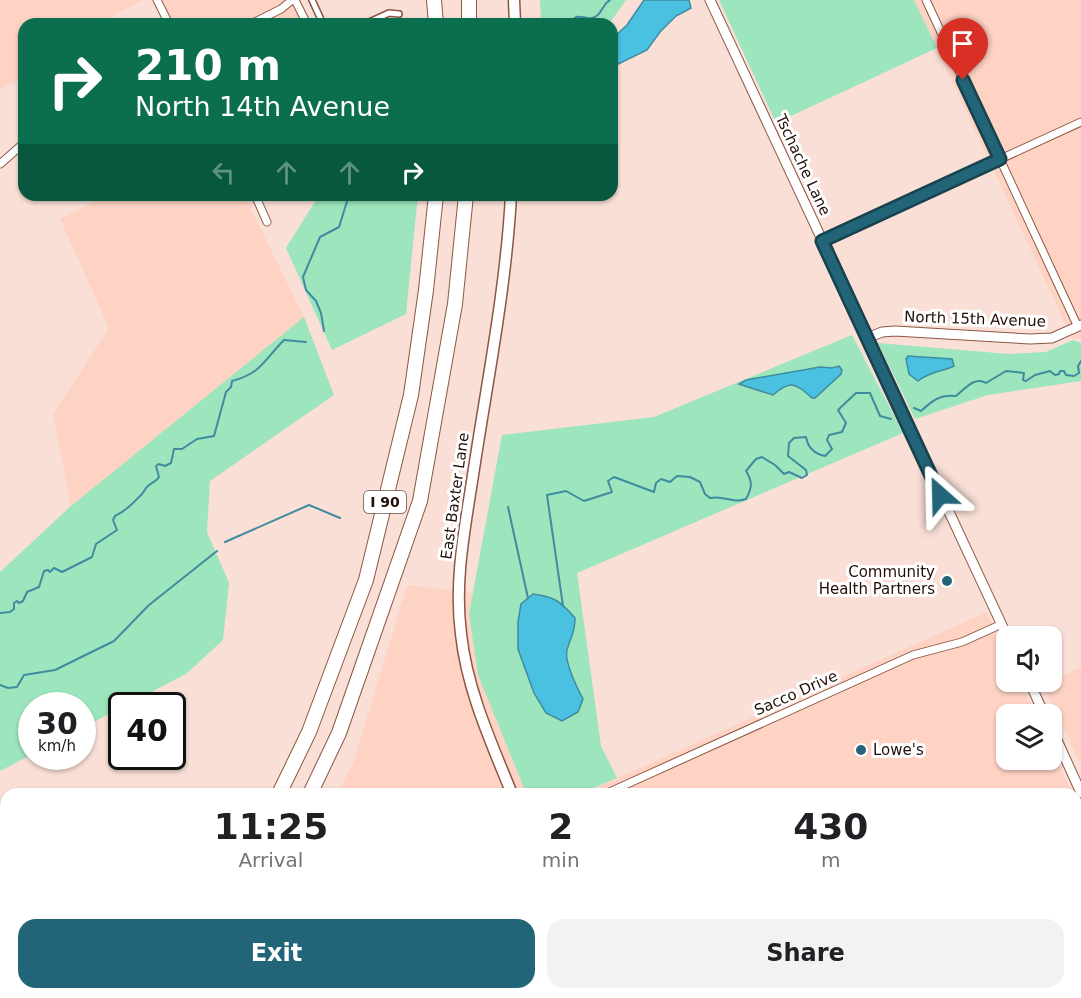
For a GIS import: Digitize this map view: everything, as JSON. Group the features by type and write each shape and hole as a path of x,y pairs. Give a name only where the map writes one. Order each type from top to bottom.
{"highway":[{"path":"435,0 436,18"},
{"path":"469,0 469,18"},
{"name":"I 90","path":"282,788 309,732 366,580 411,395 435,201"},
{"name":"I 90","path":"313,788 339,733 420,501 455,304 465,201"}],"main road":[{"path":"514,0 514,18"},
{"name":"East Baxter Lane","path":"510,788 469,682 461,634 458,595 462,535 502,284 511,201"}],"street":[{"path":"157,0 166,18"},
{"path":"263,18 293,0 303,18"},
{"path":"312,0 320,18"},
{"name":"Tschache Lane","path":"710,0 1002,624"},
{"path":"926,0 1079,326"},
{"path":"378,18 389,13 399,14"},
{"path":"822,241 1081,122"},
{"path":"0,164 18,148"},
{"path":"258,201 267,222"},
{"name":"North 15th Avenue","path":"867,338 882,332 895,331 1030,339 1052,338 1079,326"},
{"name":"Sacco Drive","path":"618,788 913,655 962,642 1002,624"},
{"path":"1062,751 1079,788"}],"shaded area":[{"path":"0,0 144,0 108,18 18,18 18,80 0,89"},
{"path":"157,0 301,0 309,18 166,18"},
{"path":"914,0 1081,0 1081,337 1073,340"},
{"path":"94,201 247,201 304,317 71,506 53,414 109,328 60,219"},
{"path":"407,585 473,593 469,614 478,675 524,788 340,788 354,761"},
{"path":"987,612 996,632 996,692 1024,692 1030,704 996,704 996,770 1061,770 1070,788 595,788"},
{"path":"1081,667 1081,765 1062,725 1062,704 1052,704 1046,692 1062,692 1062,676"}],"green space":[{"path":"540,0 626,0 613,18 541,18"},
{"path":"719,0 914,0 937,48 776,123"},
{"path":"315,201 417,201 406,314 332,350 286,248"},
{"path":"304,317 334,395 210,481 207,532 229,583 223,640 186,674 151,692 108,692 108,714 96,721 96,692 18,692 18,762 0,771 0,572 71,506"},
{"path":"852,335 903,433 577,573 601,746 617,778 594,788 524,788 478,675 469,614 502,435 654,417"},
{"path":"1073,340 1081,343 1081,381 988,395 915,419 878,343 1009,354 1046,352"}],"water":[{"path":"644,0 689,0 691,8 676,16 647,50 618,64 618,33 627,25"},
{"path":"908,356 952,359 954,366 918,381 909,374 906,359"},
{"path":"839,366 842,370 841,374 815,398 793,385 784,387 773,395 739,384 746,380 820,367"},
{"path":"533,594 557,601 575,618 574,631 567,650 567,661 583,699 578,712 562,721 546,713 534,693 518,649 521,604"}],"waterway":[{"path":"590,18 595,17 610,0"},
{"path":"575,18 590,18"},
{"path":"324,331 321,313 316,301 306,290 303,277 320,237 339,227 347,201"},
{"path":"0,613 10,612 14,609 14,603 23,601 27,592 39,587 44,571 50,572 54,568 62,572 92,557 96,544 117,530 113,520 115,516 130,506 147,487 157,480 159,477 156,466 171,463 174,449 182,449 197,439 214,436 226,392 231,387 232,381 256,370 284,340 306,342"},
{"path":"914,408 921,411 937,399 956,396 974,382 986,383 1006,371 1024,373 1023,380 1026,381 1035,375 1050,371 1055,375 1064,371 1066,375 1074,376 1079,373 1078,366 1081,361"},
{"path":"563,606 547,495 566,491 584,501 612,492 608,481 614,477 654,492 656,483 661,479 670,482 677,476 690,477 700,482 705,494 710,498 746,499 751,482 746,471 756,459 762,457 784,474 789,472 802,478 807,475 806,470 788,456 789,443 794,438 806,437 813,450 825,456 832,449 827,440 829,435 842,432 846,423 838,410 856,393 870,393 880,416 891,419"},
{"path":"225,542 309,505 340,518"},
{"path":"508,507 528,598"},
{"path":"0,685 8,688 17,687 24,675 55,670 114,641 149,605 217,551"}],"place":[{"name":"Community Health Partners","path":"947,581"},
{"name":"Lowe's","path":"861,750"}],"route":[{"path":"940,495 822,241 1000,159 963,80"}]}
